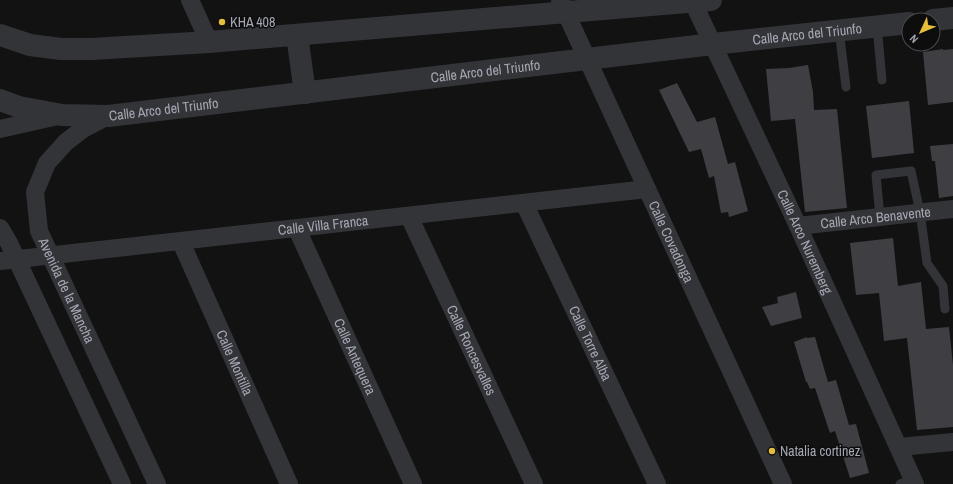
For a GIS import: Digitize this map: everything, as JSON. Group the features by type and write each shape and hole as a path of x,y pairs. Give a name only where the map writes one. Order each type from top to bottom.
{"street":[{"path":"190,0 209,42"},
{"path":"2,36 30,45 61,49 92,48 209,42 297,35 563,6 699,1"},
{"name":"Calle Arco Nuremberg","path":"699,1 713,44 899,448 909,482"},
{"name":"Calle Covadonga","path":"563,6 783,484"},
{"path":"941,19 953,18"},
{"name":"Calle Arco del Triunfo","path":"62,115 108,116 713,44 901,24"},
{"path":"297,35 305,93"},
{"path":"0,100 19,107 62,115"},
{"path":"0,128 62,115"},
{"name":"Avenida de la Mancha","path":"108,116 83,129 66,142 47,163 35,192 39,230 157,484"},
{"name":"Calle Villa Franca","path":"8,261 647,189"},
{"name":"Calle Torre Alba","path":"524,203 657,484"},
{"name":"Calle Arco Benavente","path":"798,226 953,209"},
{"name":"Calle Roncesvalles","path":"409,216 534,484"},
{"path":"0,228 8,261 122,484"},
{"name":"Calle Antequera","path":"297,229 413,484"},
{"name":"Calle Montilla","path":"181,242 289,484"},
{"path":"899,448 953,442"}],"lane":[{"path":"877,26 882,80"},
{"path":"839,30 846,87"},
{"path":"880,217 876,174 911,171 920,212 927,263 943,286 945,309"}],"building":[{"path":"941,49 953,49 953,102 928,105 923,52 941,52"},
{"path":"808,65 813,92 814,110 837,109 847,208 805,212 795,119 771,121 766,69"},
{"path":"677,83 697,122 715,117 728,164 735,162 748,211 729,217 728,212 721,213 714,176 709,178 701,149 689,152 659,90"},
{"path":"909,101 914,153 872,158 866,106"},
{"path":"953,144 953,196 939,198 935,161 932,161 930,146"},
{"path":"893,238 898,286 921,282 926,329 949,327 953,365 953,427 917,430 907,338 884,341 879,293 856,295 850,243"},
{"path":"796,292 802,318 771,326 762,307 778,303 777,297"},
{"path":"807,337 815,337 828,382 836,380 849,425 856,424 869,473 850,478 835,431 830,433 815,388 810,389 806,382 794,342"}],"place":[{"name":"KHA 408","path":"222,22"},
{"name":"Natalia cortinez","path":"772,451"}]}
